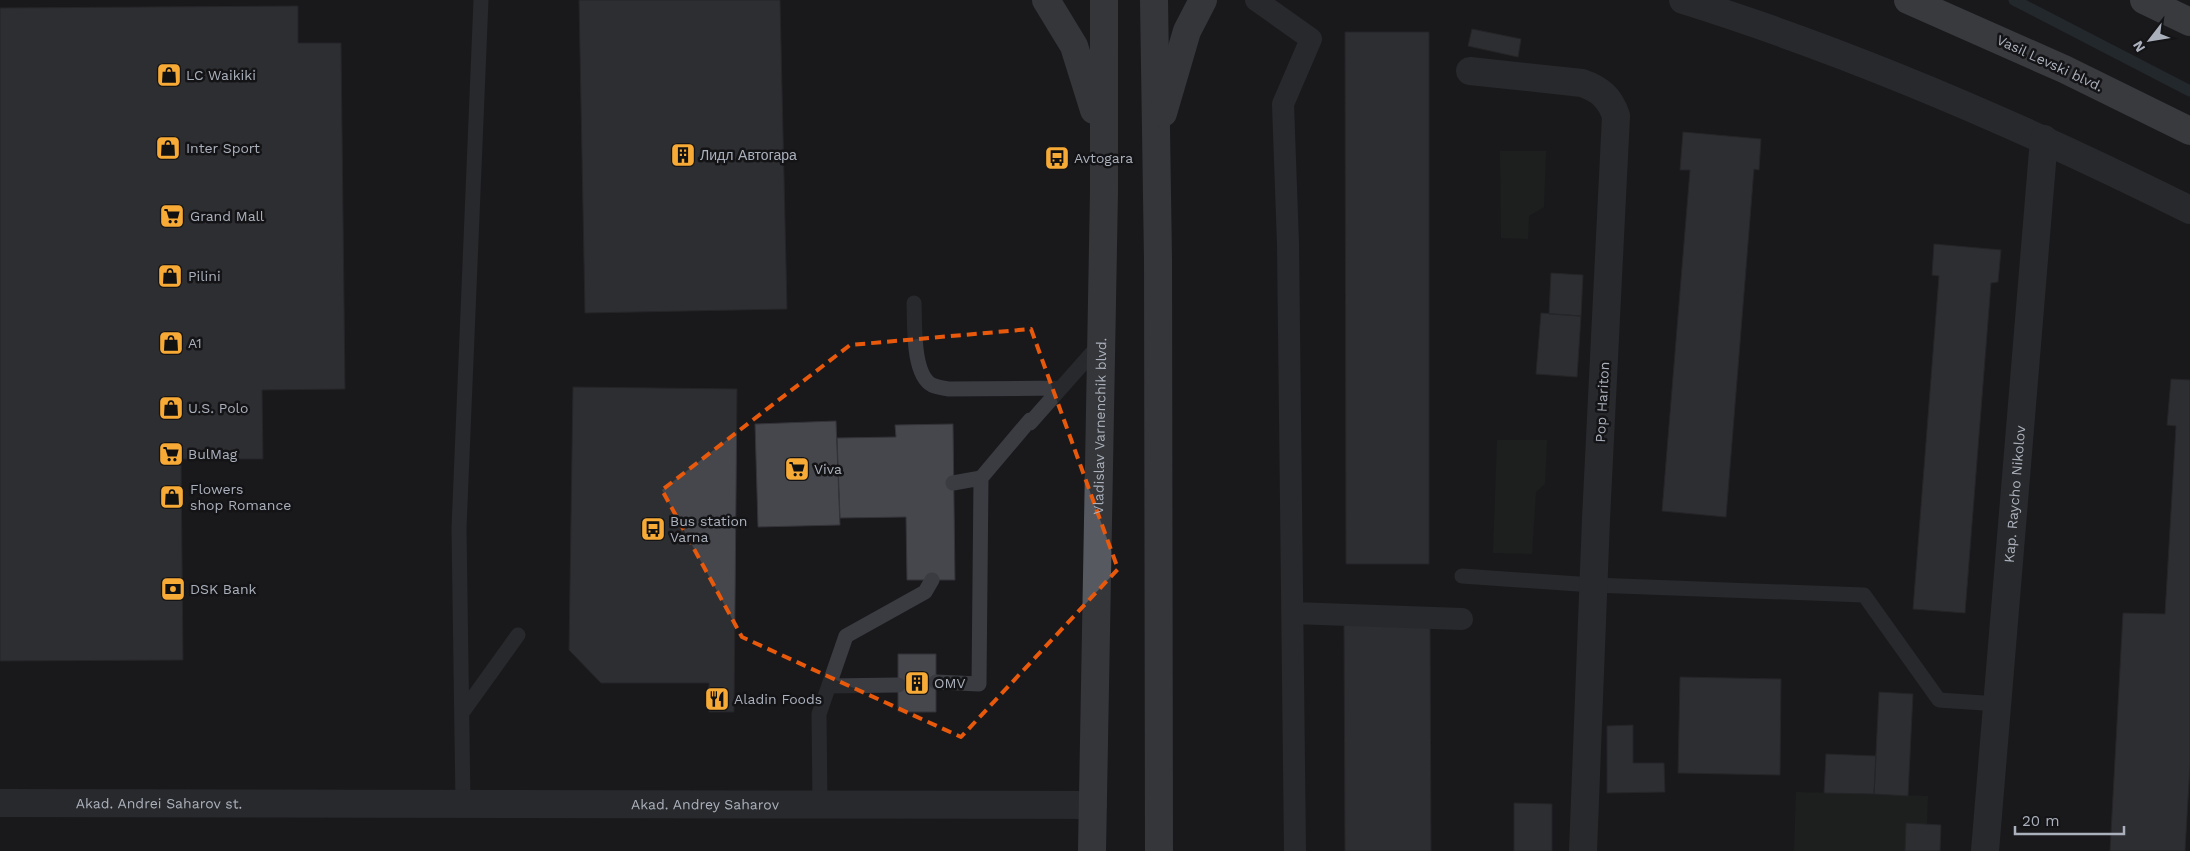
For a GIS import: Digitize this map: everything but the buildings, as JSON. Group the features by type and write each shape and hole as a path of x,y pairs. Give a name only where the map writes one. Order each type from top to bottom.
{"highway":[{"name":"Vasil Levski blvd.","path":"1908,0 2064,69 2190,131"},
{"path":"2144,0 2190,22"}],"main road":[{"path":"1046,0 1074,46 1084,71 1104,145"},
{"name":"Vladislav Varnenchik blvd.","path":"1092,851 1104,145 1104,0"},
{"path":"1154,0 1158,259 1159,851"},
{"path":"1155,141 1187,31 1203,0"}],"street":[{"path":"1256,0 1312,39 1283,104 1288,244 1295,851"},
{"path":"1683,0 1772,28 1924,87 2044,139 2190,210"},
{"name":"Pop Hariton","path":"1470,71 1588,85 1604,94 1612,104 1616,116 1593,585 1583,851"},
{"name":"Kap. Raycho Nikolov","path":"1985,851 2044,139"},
{"path":"1292,613 1462,619"},
{"name":"Akad. Andrei Saharov st.","path":"0,803 463,804"},
{"name":"Akad. Andrey Saharov","path":"463,804 1093,805"}],"lane":[{"path":"463,804 459,528 481,0"},
{"path":"914,303 917,357 921,373 932,385 948,389 1061,388"},
{"path":"954,483 981,478 1030,420 1030,423 1100,344"},
{"path":"936,682 979,684 981,478"},
{"path":"1462,576 1593,585 1864,595 1939,700 1998,704"},
{"path":"820,804 819,714 846,636 925,592 932,580"},
{"path":"462,713 518,635"},
{"path":"829,686 898,685"}],"highlighted area":[{"path":"1031,329 1118,569 961,737 742,637 662,490 850,345"}],"shaded area":[{"path":"1500,151 1546,151 1544,207 1529,216 1528,239 1501,238"},
{"path":"1497,440 1547,440 1545,484 1536,492 1532,554 1493,553"},
{"path":"1796,792 1928,796 1926,851 1794,851"}],"waterway":[{"path":"2014,0 2190,91"}],"place":[{"name":"LC Waikiki","path":"169,75"},
{"name":"Inter Sport","path":"168,148"},
{"name":"Лидл Автогара","path":"683,155"},
{"name":"Avtogara","path":"1057,158"},
{"name":"Grand Mall","path":"172,216"},
{"name":"Pilini","path":"170,276"},
{"name":"A1","path":"171,343"},
{"name":"U.S. Polo","path":"171,408"},
{"name":"BulMag","path":"171,454"},
{"name":"Viva","path":"797,469"},
{"name":"Flowers shop Romance","path":"172,497"},
{"name":"Bus station Varna","path":"653,529"},
{"name":"DSK Bank","path":"173,589"},
{"name":"OMV","path":"917,683"},
{"name":"Aladin Foods","path":"717,699"}]}
